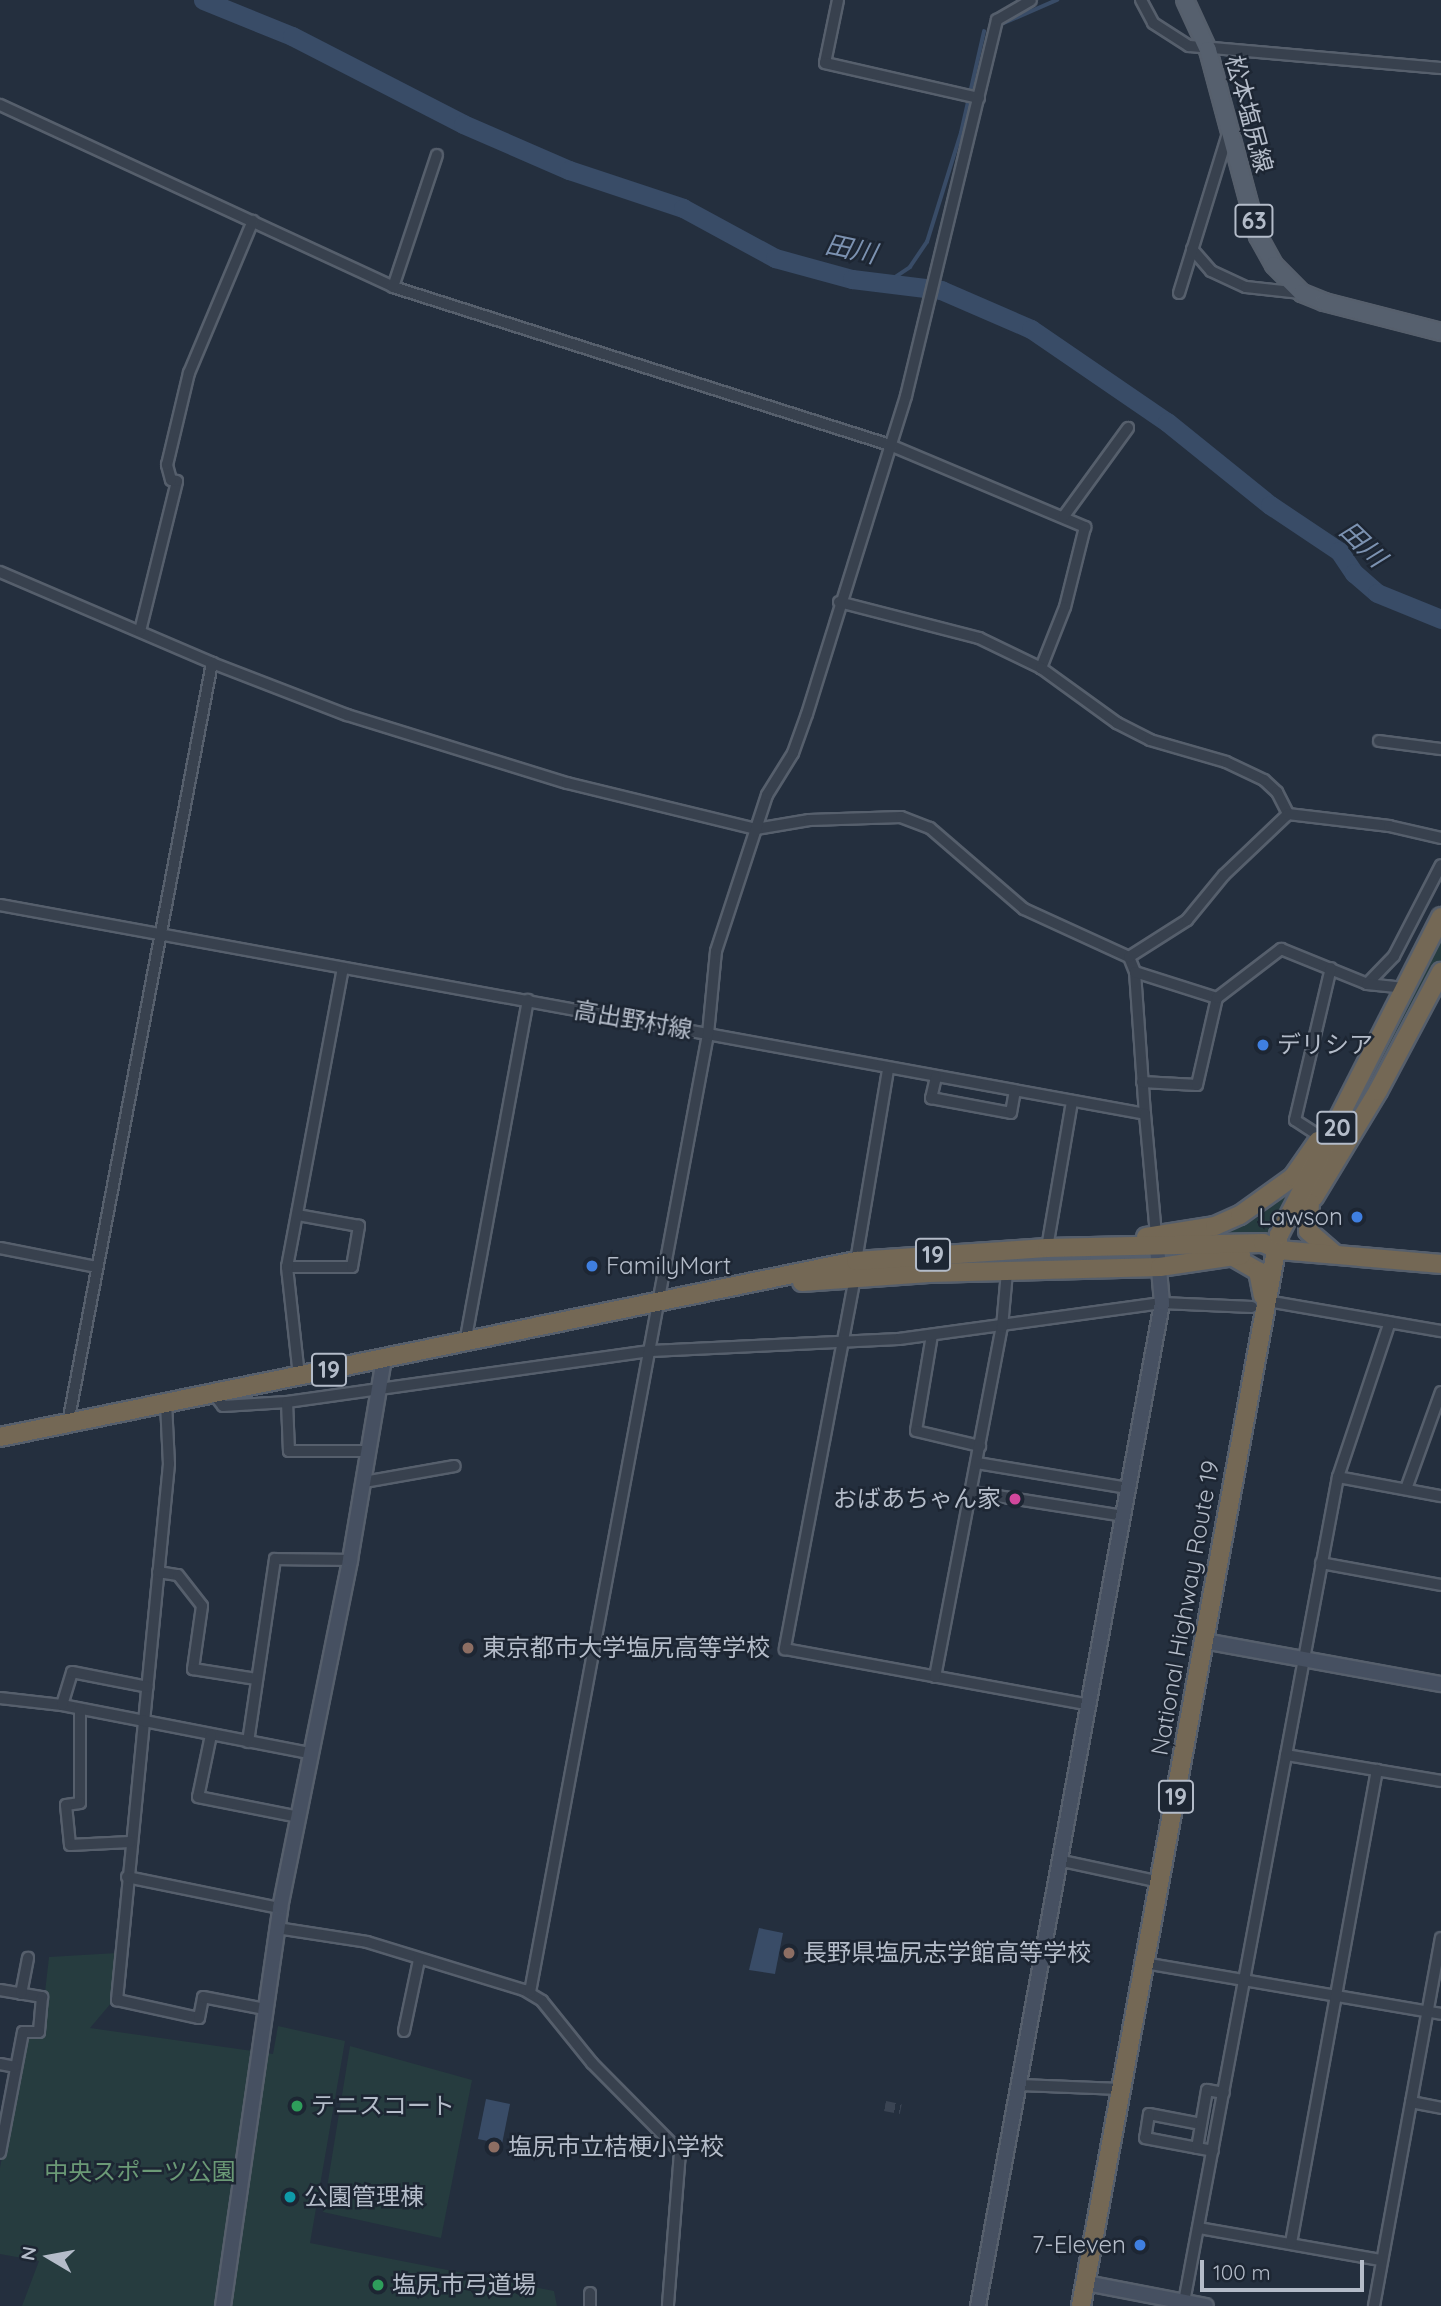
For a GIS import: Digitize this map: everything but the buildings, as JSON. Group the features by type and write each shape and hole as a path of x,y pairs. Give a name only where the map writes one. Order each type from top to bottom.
{"highway":[{"name":"20","path":"1279,1250 1279,1235 1338,1127 1441,917"},
{"name":"20","path":"1279,1250 1436,993 1441,972"},
{"path":"1157,1241 1215,1226 1240,1215 1293,1177 1321,1137 1400,997"},
{"path":"1310,1203 1308,1231 1324,1249 1340,1255"},
{"path":"1047,1248 1157,1241 1263,1243 1279,1250 1441,1264"},
{"name":"19","path":"0,1437 659,1304 856,1269 1047,1248"},
{"name":"19","path":"856,1269 1007,1272 1160,1267 1279,1250"},
{"name":"National Highway Route 19","path":"1081,2306 1204,1642 1262,1306 1279,1250"},
{"path":"1230,1255 1258,1271 1262,1306"}],"main road":[{"name":"松本塩尻線","path":"1185,0 1208,50 1258,236 1274,265 1302,293 1441,332"}],"street":[{"path":"838,0 825,64 972,97"},
{"path":"530,1992 708,1034 716,951 767,795 793,753 890,445 927,317 972,97 997,20 1031,0"},
{"path":"1141,0 1162,32 1208,50 1441,68"},
{"path":"0,105 393,287 890,445 1086,527 1065,607 1041,668"},
{"path":"1179,293 1229,129"},
{"path":"393,287 437,155"},
{"path":"140,631 177,481 171,480 167,465 189,373 253,221"},
{"path":"1192,249 1211,271 1246,287 1302,293"},
{"path":"1064,516 1128,428"},
{"path":"0,572 212,663 409,737 567,783 757,829 809,820 901,817 937,834 1024,909 1129,957 1135,972 1162,1303 1062,1861 978,2306"},
{"path":"839,601 979,638 1041,668 1150,740 1226,762 1264,780 1285,803 1288,814"},
{"path":"68,1423 212,663"},
{"path":"1379,741 1441,749"},
{"path":"1288,814 1389,826 1441,838"},
{"path":"1129,957 1187,920 1224,875 1288,814"},
{"path":"1367,984 1394,956 1441,865"},
{"name":"高出野村線","path":"0,905 1145,1114"},
{"path":"1142,1082 1197,1086 1217,998 1281,949 1400,997"},
{"path":"299,1377 287,1267 343,968"},
{"path":"1321,1137 1295,1121 1331,968"},
{"path":"1135,972 1217,998"},
{"path":"465,1343 527,1000"},
{"path":"888,1069 856,1269 785,1649 1089,1705"},
{"path":"936,1077 931,1098 1010,1113 1014,1090"},
{"path":"1045,1271 1072,1101"},
{"path":"287,1267 352,1267 359,1226 297,1215"},
{"path":"0,1248 97,1267"},
{"path":"935,1677 1002,1327 1010,1250"},
{"path":"213,1393 223,1406 287,1402 651,1351 932,1335 1162,1303 1262,1306 1441,1331"},
{"path":"1184,2302 1338,1477 1390,1322"},
{"path":"932,1335 916,1432 980,1446"},
{"path":"223,2306 280,1908 349,1560 384,1359"},
{"path":"1406,1489 1441,1392"},
{"path":"287,1402 289,1451 369,1451"},
{"path":"166,1403 169,1464 145,1721 130,1842 117,2000 199,2018 203,1997 265,2009"},
{"path":"977,1464 1128,1488"},
{"path":"363,1482 455,1466"},
{"path":"1338,1477 1441,1496"},
{"path":"972,1492 1123,1516"},
{"path":"248,1742 275,1559 349,1560"},
{"path":"1321,1563 1441,1585"},
{"path":"158,1572 178,1574 202,1606 193,1669 256,1679"},
{"path":"1204,1642 1441,1684"},
{"path":"62,1705 72,1672 148,1687"},
{"path":"0,1698 62,1705 310,1753"},
{"path":"80,1709 80,1803 66,1805 70,1845 130,1842"},
{"path":"211,1735 198,1797 299,1817"},
{"path":"1286,1755 1441,1781"},
{"path":"1291,2243 1377,1770"},
{"path":"1062,1861 1160,1882"},
{"path":"127,1877 280,1908"},
{"path":"277,1928 337,1934 530,1992 680,2151 667,2306"},
{"path":"1374,2306 1441,1938"},
{"path":"21,1994 28,1958"},
{"path":"404,2031 419,1959"},
{"path":"1144,1963 1441,2014"},
{"path":"0,1990 42,1997 39,2032 23,2032 0,2153"},
{"path":"0,2064 15,2067"},
{"path":"1019,2085 1122,2089"},
{"path":"1196,2148 1207,2090 1224,2093"},
{"path":"1411,2102 1441,2108"},
{"path":"1201,2124 1149,2114 1146,2138 1213,2151"},
{"path":"1199,2228 1381,2260"},
{"path":"1086,2283 1206,2306"},
{"path":"590,2293 590,2306"}],"green space":[{"path":"1441,937 1441,961 1367,1099 1332,1152"},
{"path":"1303,1180 1270,1235 1224,1235 1260,1216"},
{"path":"1106,1254 1109,1261 1056,1262 1057,1256"},
{"name":"中央スポーツ公園","path":"117,1953 112,2002 90,2028 273,2054 278,2026 345,2041 310,2243 554,2291 557,2306 22,2306 39,2261 0,2254 0,2168 24,2038 40,2037 49,1957"},
{"path":"350,2046 472,2080 441,2238 323,2212"}],"water":[{"path":"759,1928 783,1933 775,1974 749,1970"},
{"path":"486,2099 510,2104 502,2144 478,2139"}],"waterway":[{"name":"田川","path":"203,0 292,36 463,124 569,170 683,208 775,258 852,279 941,290 1031,329 1167,422 1270,505 1339,551 1354,573 1377,593 1441,619"},
{"path":"1004,23 1057,0"},
{"path":"891,280 910,267 927,242 961,133 984,32"}],"tunnel":[{"path":"885,2106 901,2109"}],"place":[{"name":"デリシア","path":"1263,1045"},
{"name":"Lawson","path":"1357,1217"},
{"name":"FamilyMart","path":"592,1266"},
{"name":"おばあちゃん家","path":"1015,1499"},
{"name":"東京都市大学塩尻高等学校","path":"468,1648"},
{"name":"長野県塩尻志学館高等学校","path":"789,1953"},
{"name":"テニスコート","path":"297,2106"},
{"name":"塩尻市立桔梗小学校","path":"494,2147"},
{"name":"公園管理棟","path":"290,2197"},
{"name":"7-Eleven","path":"1140,2245"},
{"name":"塩尻市弓道場","path":"378,2285"}]}
